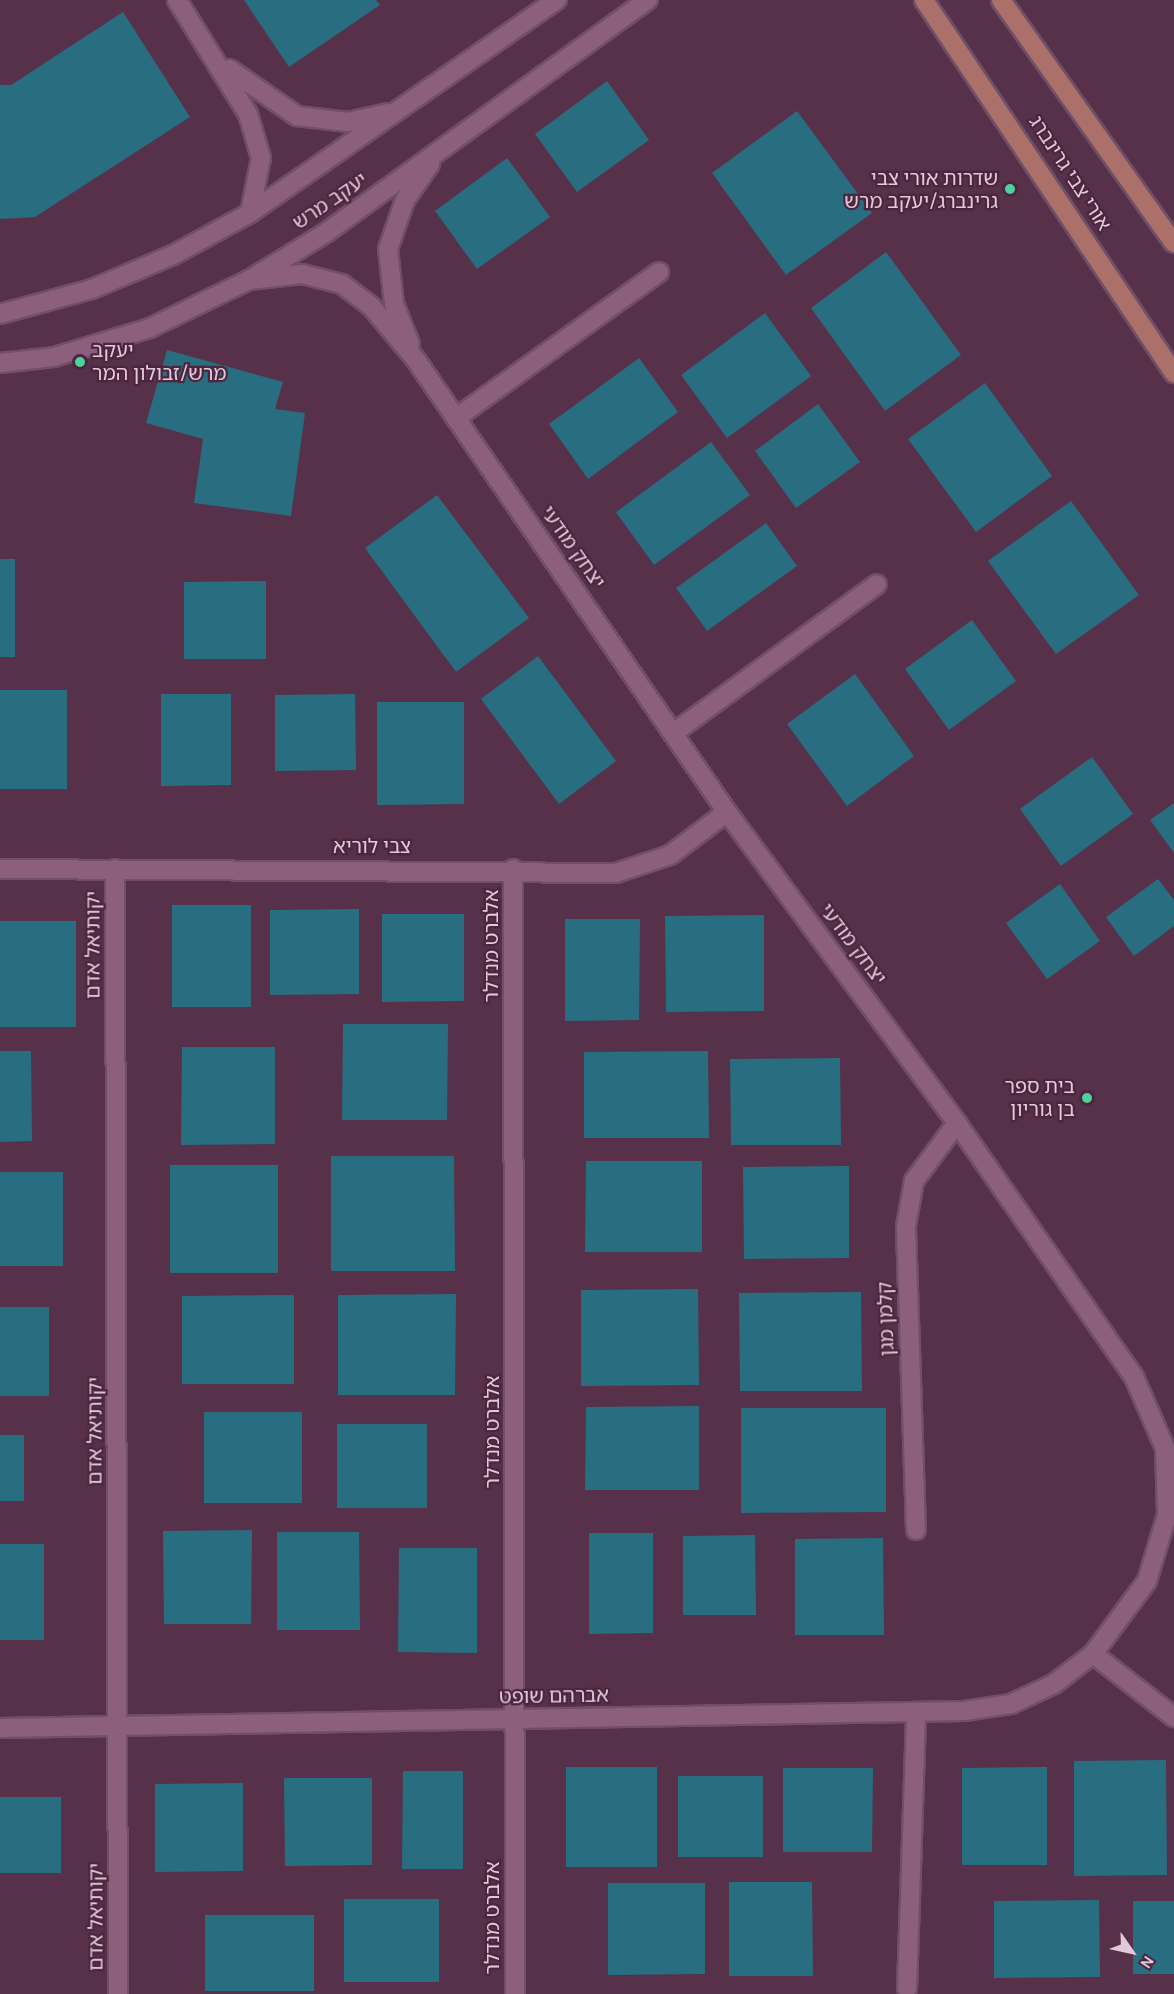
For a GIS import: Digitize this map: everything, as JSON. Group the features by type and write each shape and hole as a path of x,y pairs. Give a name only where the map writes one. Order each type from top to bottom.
{"main road":[{"name":"אורי צבי גרינברג","path":"924,0 1174,373"},
{"path":"1001,0 1174,243"}],"street":[{"path":"177,0 220,62 257,141 260,178 250,213"},
{"name":"יעקב מרש","path":"0,314 92,289 173,255 250,213 556,0"},
{"name":"יעקב מרש","path":"0,363 54,357 150,328 249,280 327,232 648,0"},
{"path":"220,62 265,99 297,116 348,122 403,108"},
{"name":"יצחק מודעי","path":"416,360 394,304 388,249 405,200 443,149"},
{"path":"456,418 658,272"},
{"name":"יצחק מודעי","path":"249,280 302,274 342,284 371,306 416,360 675,732 727,812 957,1123 1134,1377 1166,1448 1167,1515 1147,1581"},
{"path":"675,732 877,585"},
{"name":"צבי לוריא","path":"0,869 513,869 616,873 670,855 727,812"},
{"name":"יקותיאל אדם","path":"115,869 118,1994"},
{"name":"אלברט מנדלר","path":"513,869 515,1994"},
{"name":"קלמן מגן","path":"916,1530 906,1226 914,1182 957,1123"},
{"name":"אברהם שופט","path":"0,1728 916,1712 1011,1704 1054,1684 1093,1654 1147,1581"},
{"path":"1093,1654 1174,1717"},
{"path":"907,1989 916,1712"}],"building":[{"path":"244,0 376,0 380,5 289,67"},
{"path":"123,12 190,117 35,217 0,219 0,85 11,85"},
{"path":"607,81 649,140 577,192 535,134"},
{"path":"797,111 872,213 786,275 712,173"},
{"path":"507,158 550,217 477,269 435,211"},
{"path":"886,252 961,355 885,411 811,308"},
{"path":"765,313 811,376 727,438 681,375"},
{"path":"167,350 283,382 275,409 305,413 291,516 194,503 203,439 146,423"},
{"path":"639,358 678,412 588,479 549,424"},
{"path":"985,383 1052,476 976,532 908,439"},
{"path":"818,404 860,462 796,508 755,451"},
{"path":"711,442 750,495 654,565 616,512"},
{"path":"437,495 529,618 456,672 365,548"},
{"path":"1071,501 1139,595 1056,654 988,561"},
{"path":"766,523 797,566 707,631 676,588"},
{"path":"0,559 15,559 15,657 0,657"},
{"path":"266,581 266,659 184,659 184,582"},
{"path":"972,620 1016,681 949,730 905,669"},
{"path":"538,656 616,761 559,804 481,699"},
{"path":"855,674 914,756 847,806 787,724"},
{"path":"0,690 67,690 67,789 0,789"},
{"path":"161,694 231,694 231,785 161,786"},
{"path":"355,694 356,770 275,771 275,695"},
{"path":"377,702 464,702 464,804 377,805"},
{"path":"1092,757 1133,814 1061,866 1020,809"},
{"path":"1174,803 1174,853 1150,820"},
{"path":"1158,879 1174,900 1174,926 1134,956 1106,917"},
{"path":"1060,884 1100,941 1047,979 1006,923"},
{"path":"172,905 251,905 251,1007 172,1007"},
{"path":"359,909 359,994 270,995 270,910"},
{"path":"382,914 464,914 464,1001 382,1002"},
{"path":"764,915 764,1011 666,1012 665,916"},
{"path":"565,919 640,919 639,1020 565,1021"},
{"path":"0,921 76,921 76,1027 0,1027"},
{"path":"343,1024 448,1024 447,1120 342,1120"},
{"path":"182,1047 275,1047 275,1144 181,1145"},
{"path":"0,1051 31,1051 32,1141 0,1142"},
{"path":"708,1051 709,1138 584,1138 584,1052"},
{"path":"840,1058 841,1145 731,1145 730,1059"},
{"path":"331,1156 454,1156 455,1271 331,1271"},
{"path":"586,1161 702,1161 702,1252 585,1252"},
{"path":"170,1165 278,1165 278,1273 170,1273"},
{"path":"849,1166 849,1258 744,1259 743,1167"},
{"path":"0,1172 63,1172 63,1266 0,1266"},
{"path":"698,1289 699,1385 581,1386 581,1290"},
{"path":"861,1292 862,1391 740,1391 739,1293"},
{"path":"456,1294 455,1395 338,1395 338,1295"},
{"path":"294,1295 294,1384 182,1384 182,1296"},
{"path":"0,1307 49,1307 49,1396 0,1396"},
{"path":"699,1406 699,1490 585,1490 586,1407"},
{"path":"741,1408 886,1408 886,1512 741,1513"},
{"path":"204,1412 302,1412 302,1503 204,1503"},
{"path":"337,1424 427,1424 427,1508 337,1508"},
{"path":"0,1435 24,1435 24,1501 0,1501"},
{"path":"252,1530 251,1624 164,1624 163,1531"},
{"path":"277,1532 359,1532 360,1630 277,1630"},
{"path":"589,1533 653,1533 653,1633 589,1634"},
{"path":"755,1535 756,1615 683,1615 683,1536"},
{"path":"883,1538 884,1635 795,1635 795,1539"},
{"path":"0,1544 44,1544 44,1640 0,1640"},
{"path":"399,1548 477,1548 477,1653 398,1652"},
{"path":"1166,1760 1167,1875 1074,1876 1074,1761"},
{"path":"566,1767 657,1767 657,1867 566,1867"},
{"path":"1047,1767 1047,1865 962,1865 962,1768"},
{"path":"783,1768 873,1768 872,1852 783,1852"},
{"path":"403,1771 463,1771 463,1869 402,1869"},
{"path":"678,1776 763,1776 763,1857 678,1857"},
{"path":"284,1778 372,1778 372,1865 285,1866"},
{"path":"243,1783 243,1871 155,1872 155,1784"},
{"path":"0,1797 61,1797 61,1873 0,1873"},
{"path":"729,1882 812,1882 813,1976 729,1976"},
{"path":"608,1883 705,1883 705,1974 608,1975"},
{"path":"344,1899 439,1899 439,1982 344,1982"},
{"path":"1099,1900 1100,1977 994,1978 994,1901"},
{"path":"1133,1901 1174,1901 1174,1974 1133,1974"},
{"path":"205,1915 314,1915 314,1991 205,1991"}],"place":[{"name":"שדרות אורי צבי גרינברג/יעקב מרש","path":"1010,189"},
{"name":"יעקב מרש/זבולון המר","path":"80,362"},
{"name":"בית ספר בן גוריון","path":"1087,1098"}]}
